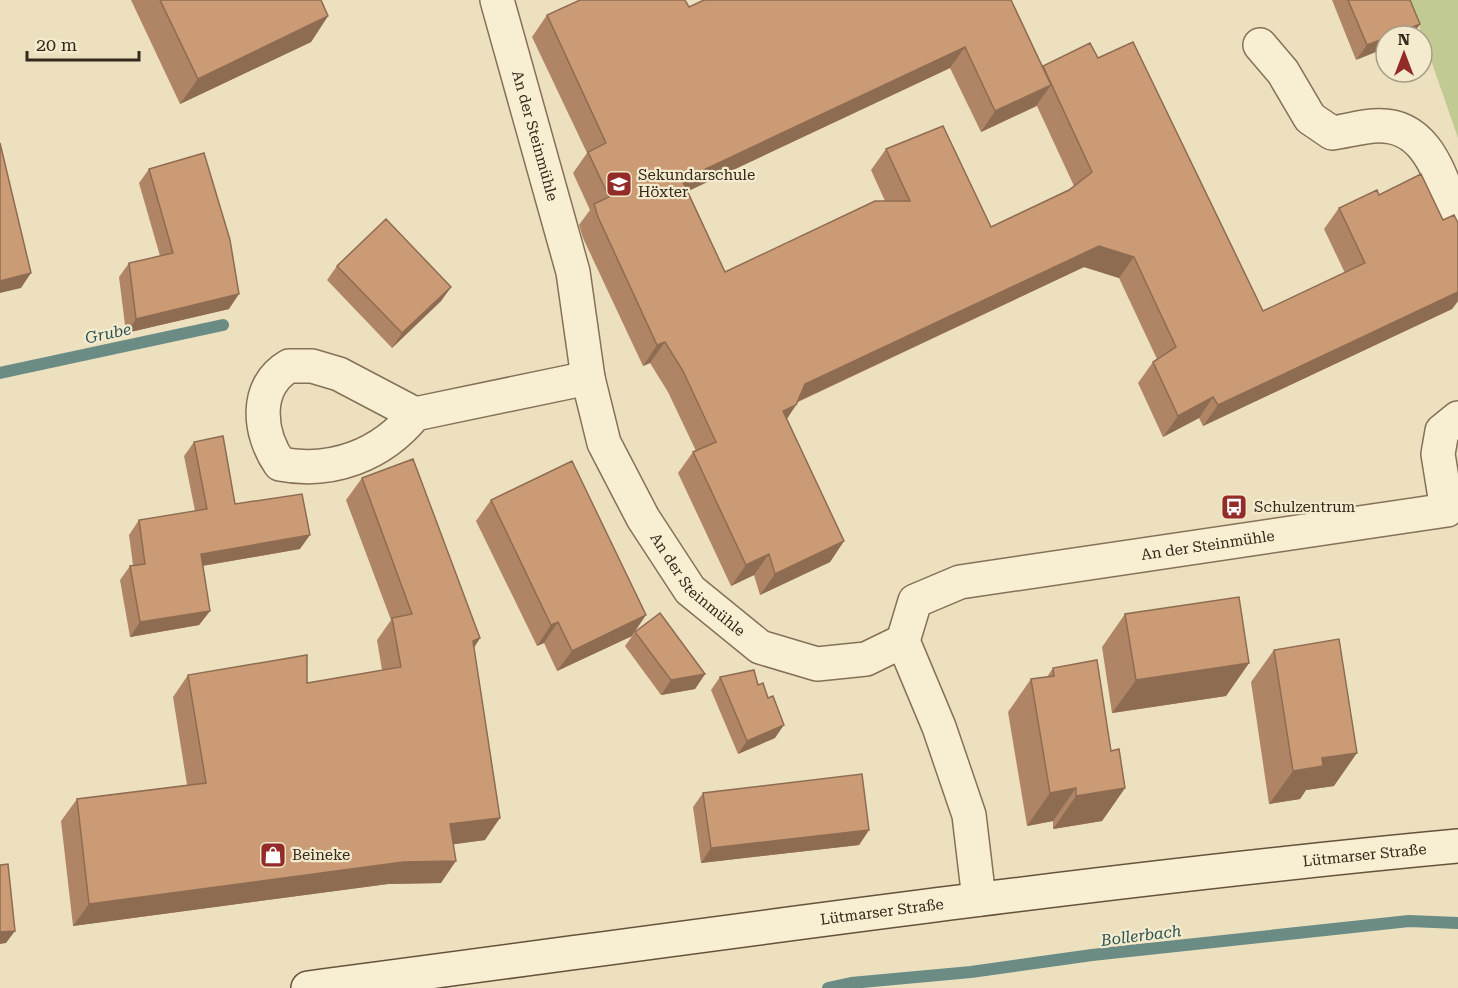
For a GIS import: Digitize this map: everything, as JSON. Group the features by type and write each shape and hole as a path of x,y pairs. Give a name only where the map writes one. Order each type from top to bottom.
{"street":[{"name":"An der Steinmühle","path":"496,0 573,272 588,378 604,443 643,518 690,590 760,647 817,664 866,659 903,641 915,601 960,582 1447,510 1438,454 1442,431 1458,418"},
{"path":"1260,45 1283,72 1310,118 1332,133 1376,126 1404,130 1427,147 1458,222"},
{"path":"415,414 588,378"},
{"path":"903,641 939,727 969,815 979,899"},
{"name":"Lütmarser Straße","path":"308,988 1254,865 1458,846"}],"green space":[{"path":"1410,0 1458,0 1458,138 1434,69 1434,24 1418,24"}],"building":[{"path":"160,0 321,0 328,16 198,79"},
{"path":"580,0 685,0 689,7 704,0 1011,0 1051,85 995,111 965,47 682,180 725,272 875,201 910,201 886,149 943,126 991,227 1069,190 1092,172 1043,66 1090,43 1098,58 1133,42 1263,311 1365,263 1339,208 1377,190 1379,195 1421,174 1443,220 1454,215 1458,223 1458,292 1218,405 1213,397 1178,416 1153,362 1176,347 1134,257 1099,246 805,384 796,405 783,411 844,541 775,574 769,554 746,565 693,452 716,442 683,371 665,342 657,345 594,204 609,197 588,152 606,143 547,15"},
{"path":"1348,0 1410,0 1420,24 1374,24 1374,42 1367,45"},
{"path":"0,143 31,273 0,281"},
{"path":"204,153 230,240 239,294 136,319 129,263 173,253 149,169"},
{"path":"386,219 451,287 402,333 337,266"},
{"path":"223,436 235,504 302,494 310,535 201,554 210,611 140,622 130,566 145,564 139,520 207,509 194,442"},
{"path":"413,459 480,638 473,641 500,818 450,824 456,861 403,862 89,904 77,799 206,783 188,675 307,655 307,683 401,667 392,618 412,614 362,478"},
{"path":"572,461 646,615 572,651 558,622 551,625 491,500"},
{"path":"1239,597 1249,663 1136,680 1125,614"},
{"path":"660,613 705,674 671,680 635,632"},
{"path":"1339,639 1357,753 1322,758 1323,766 1293,771 1274,650"},
{"path":"1097,660 1111,751 1119,749 1125,788 1076,796 1076,788 1050,793 1031,679 1054,676 1053,668"},
{"path":"754,670 758,685 763,683 768,698 773,696 784,725 747,741 720,677"},
{"path":"862,774 869,830 711,848 703,793"},
{"path":"8,864 15,931 0,932 0,865"}],"waterway":[{"name":"Grube","path":"0,373 223,325"},
{"name":"Bollerbach","path":"828,988 851,983 971,972 1092,955 1409,921 1458,923"}],"place":[{"name":"Sekundarschule Höxter","path":"619,184"},
{"name":"Schulzentrum","path":"1234,507"},
{"name":"Beineke","path":"273,855"}]}
